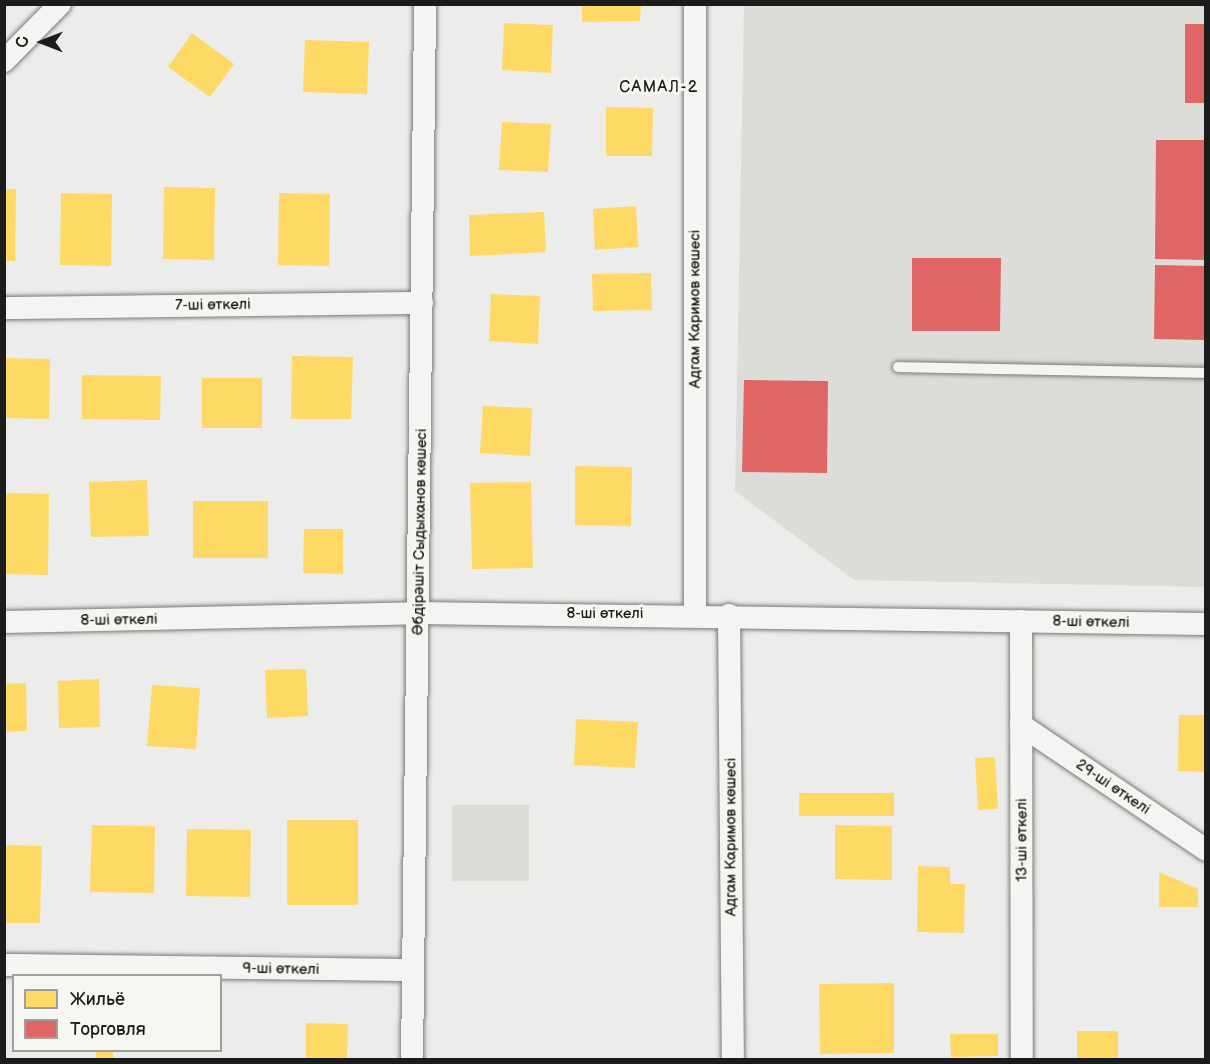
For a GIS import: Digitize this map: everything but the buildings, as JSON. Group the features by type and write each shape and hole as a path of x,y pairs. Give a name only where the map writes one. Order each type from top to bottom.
{"street":[{"path":"4,61 60,4"},
{"name":"Әбдірәшіт Сыдыханов көшесі","path":"412,1059 425,4"},
{"name":"Адгам Каримов көшесі","path":"695,4 695,614"},
{"name":"7-ші өткелі","path":"4,308 422,303"},
{"name":"8-ші өткелі","path":"4,622 419,613 695,614 1206,624"},
{"name":"Адгам Каримов көшесі","path":"729,615 733,1059"},
{"name":"13-ші өткелі","path":"1022,621 1022,1059"},
{"name":"29-ші өткелі","path":"1022,725 1206,849"},
{"name":"9-ші өткелі","path":"4,965 413,970"}],"lane":[{"path":"898,367 1206,373"}],"shaded area":[{"path":"744,5 1205,5 1205,587 854,580 735,491"},
{"path":"452,805 529,805 529,881 452,881"}],"district":[{"name":"САМАЛ-2","path":"659,88"}]}
